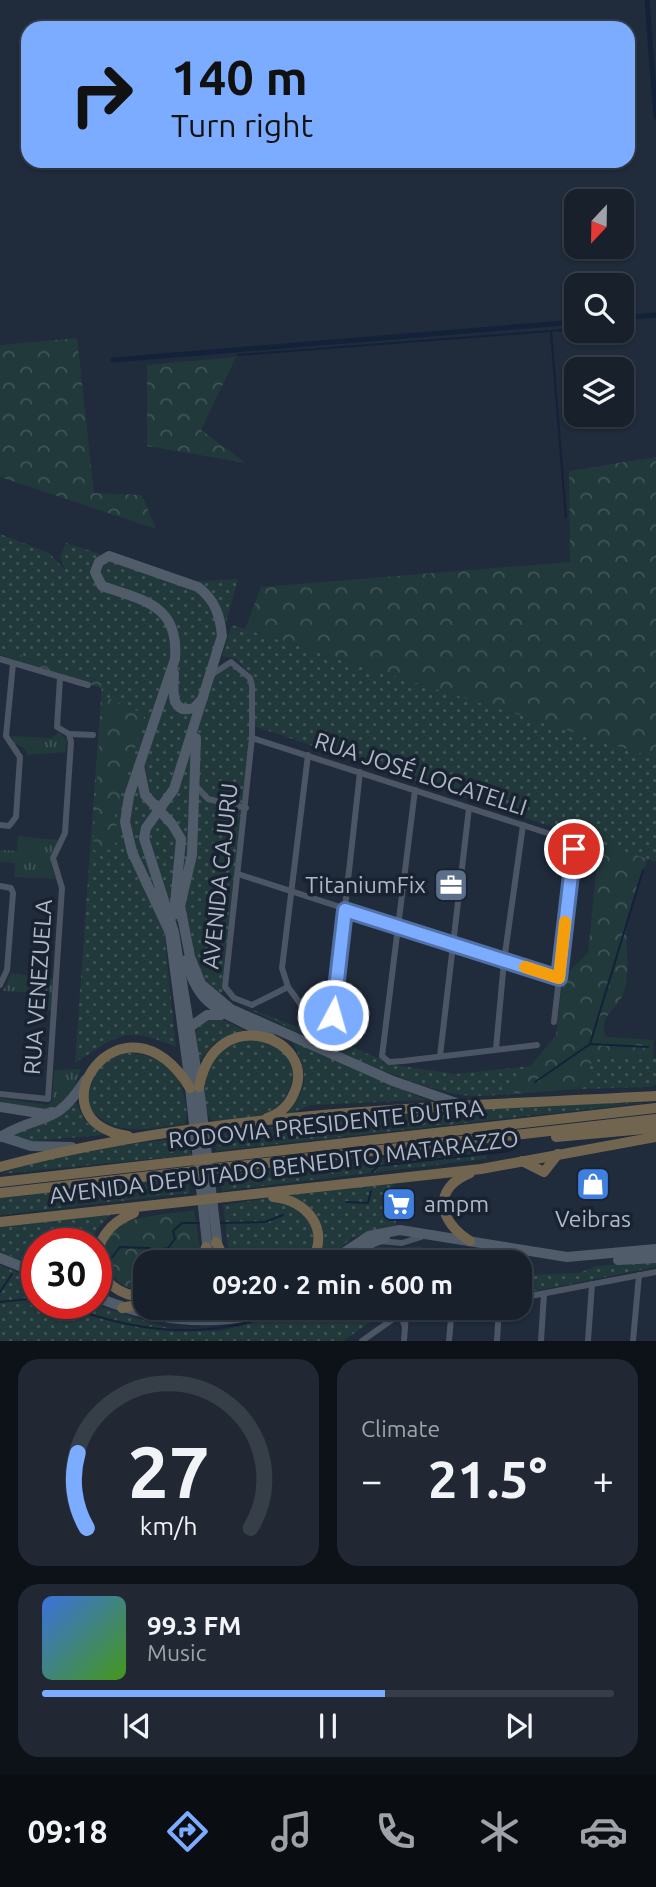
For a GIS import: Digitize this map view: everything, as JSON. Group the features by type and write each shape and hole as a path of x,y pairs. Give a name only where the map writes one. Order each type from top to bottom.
{"highway":[{"path":"141,1138 112,1133 97,1127 87,1116 84,1102 96,1062 114,1050 140,1049 170,1063 195,1092 209,1056 220,1045 247,1035 277,1042 295,1060 298,1087 281,1112 255,1122"},
{"path":"638,1097 656,1086"},
{"path":"0,1167 73,1147 255,1122 460,1105 656,1096"},
{"name":"RODOVIA PRESIDENTE DUTRA","path":"0,1182 656,1108"},
{"name":"RODOVIA PRESIDENTE DUTRA","path":"0,1193 656,1119"},
{"path":"424,1145 525,1140 656,1128"},
{"name":"AVENIDA DEPUTADO BENEDITO MATARAZZO","path":"0,1222 481,1169 656,1137"},
{"path":"470,1241 458,1234 446,1218 444,1200 452,1184 481,1169"},
{"path":"253,1195 286,1198 300,1204 311,1214 319,1239 316,1250"},
{"path":"133,1295 111,1284 100,1267 98,1248 111,1224 149,1207"},
{"path":"206,1250 211,1239"},
{"path":"211,1239 218,1250"},
{"path":"122,1308 133,1306"}],"main road":[{"path":"204,696 194,708 188,710 177,706 173,696 173,628 161,611 102,586 95,572 99,562 109,556 198,587 208,595 216,608 222,636 197,723 168,800 152,820 144,838 146,852 174,932 190,1027 210,1250"},
{"path":"175,659 126,809 127,838 170,933 195,1092"},
{"path":"197,723 192,855 180,906 190,957 201,984 227,1012 277,1042"},
{"path":"139,765 145,795 181,839 173,909 193,984 207,1003 393,1081 460,1105"},
{"path":"190,1027 207,1015 227,1012"},
{"path":"0,1137 14,1128 50,1119 71,1102 96,1062"},
{"path":"0,1107 45,1114 71,1102"},
{"path":"0,1137 31,1146 73,1147"},
{"path":"348,1250 369,1236 387,1231 428,1233 567,1256 656,1249"},
{"path":"362,1250 377,1241 401,1235 500,1250"},
{"path":"211,1239 216,1250"},
{"path":"532,1255 572,1262 656,1258"},
{"path":"0,1258 21,1267"},
{"path":"112,1304 133,1311"},
{"path":"175,1320 197,1320"}],"street":[{"path":"0,659 88,685"},
{"name":"AVENIDA CAJURU","path":"211,675 231,662 250,678 252,737 227,992 239,1001 252,1005 288,987"},
{"path":"0,825 9,826 14,822 20,757 6,736 13,664"},
{"name":"RUA VENEZUELA","path":"0,1094 47,1100 62,888 53,858 65,828 71,742 69,734 57,727 60,678"},
{"path":"69,734 93,735"},
{"name":"RUA JOSÉ LOCATELLI","path":"252,737 569,840 574,849 559,978"},
{"path":"308,755 283,976 288,987 325,1034 329,1031 333,1015 360,772"},
{"path":"194,770 196,789 203,797 246,808"},
{"path":"415,790 382,1056 390,1062 537,1045"},
{"path":"440,1056 469,808"},
{"path":"496,1049 504,961 523,825"},
{"path":"239,874 559,978 554,1022"},
{"path":"0,886 11,888 7,970 0,985"},
{"path":"532,1296 656,1272"},
{"path":"633,1341 639,1275"},
{"path":"588,1341 592,1284"},
{"path":"541,1341 544,1294"},
{"path":"362,1341 390,1320"},
{"path":"403,1320 404,1341"},
{"path":"449,1341 451,1320"},
{"path":"497,1341 498,1320"},
{"path":"377,1341 379,1330"}],"green space":[{"path":"77,338 94,493 142,495 156,529 0,477 0,345"},
{"path":"236,357 201,430 246,463 147,446 147,365"},
{"path":"656,457 656,758 245,629 261,587 570,562 569,471"},
{"path":"0,534 49,553 65,570 60,557 66,543 186,582 238,579 212,673 231,662 252,676 236,659 222,656 232,625 656,758 656,862 254,726 225,987 217,1000 203,978 184,932 169,913 164,930 176,1047 144,1036 122,1036 75,1063 102,682 0,648"},
{"path":"0,648 102,682 101,688 0,655"},
{"path":"108,698 145,714 115,816 118,834 114,849 97,852 93,849 102,700"},
{"path":"59,732 67,740 65,752 28,755 24,748 14,743 12,736 52,738"},
{"path":"18,836 58,840 51,863 55,879 14,877 15,863 0,862 0,850 17,851"},
{"path":"599,843 648,859 627,923 626,986 620,1000 606,1018 604,1030 606,1037 654,1040 653,1058 594,1057 579,1089 514,1094 513,1087 556,1035 563,977 588,953"},
{"path":"11,973 53,979 51,1011 26,1010 27,992 3,991"},
{"path":"238,1004 381,1058 384,1063 456,1074 531,1066 513,1087 514,1094 458,1095 369,1065"},
{"path":"215,1016 244,1030 214,1043 199,1062 195,1034 201,1025"},
{"path":"246,1037 278,1045 295,1069 290,1086 284,1099 267,1113 243,1119 212,1121 201,1089 206,1064 218,1051"},
{"path":"291,1040 426,1100 311,1105 286,1115 299,1096 304,1079 301,1061"},
{"path":"121,1052 153,1058 162,1062 176,1075 186,1107 184,1124 130,1129 117,1127 95,1114 87,1102 96,1069"},
{"path":"594,1057 656,1058 656,1084 650,1087 579,1089"},
{"path":"81,1069 71,1097 54,1110 0,1105 0,1098 48,1105 52,1101 54,1070"},
{"path":"75,1101 85,1121 104,1135 31,1141 12,1139 10,1135 54,1119"},
{"path":"644,1103 216,1151 212,1134 441,1107"},
{"path":"188,1137 191,1155 0,1174 61,1153"},
{"path":"491,1148 485,1159 222,1191 220,1174"},
{"path":"188,1177 190,1193 0,1215 0,1198"},
{"path":"393,1180 396,1227 353,1237 338,1250 228,1250 223,1205"},
{"path":"194,1210 200,1248 133,1250 132,1289 112,1275 112,1232 124,1223"},
{"path":"110,1215 98,1228 21,1228 21,1261 0,1252 0,1226"},
{"path":"375,1246 420,1246 426,1250 368,1250"},
{"path":"656,1261 656,1267 532,1292 532,1275 579,1273 596,1266"},
{"path":"0,1265 21,1274 21,1319 112,1319 112,1310 133,1317 133,1320 143,1320 174,1330 218,1331 254,1320 374,1320 343,1341 0,1341"}],"waterway":[{"path":"647,0 656,117"},
{"path":"634,317 656,315"},
{"path":"113,360 564,323"},
{"path":"238,355 564,330"},
{"path":"551,332 566,518"},
{"path":"590,1044 643,870"},
{"path":"535,1082 590,1044 648,1047"},
{"path":"372,1172 378,1166 510,1151"},
{"path":"346,1202 368,1203 371,1191"},
{"path":"220,1223 265,1222 283,1215"},
{"path":"112,1257 120,1247 149,1248 155,1251 168,1248 175,1239 173,1231 182,1223 200,1223"},
{"path":"0,1292 12,1274"},
{"path":"0,1302 21,1300"},
{"path":"106,1319 151,1328 179,1330 207,1329 258,1320"}],"slow traffic":[{"path":"525,967 559,978 565,922"}],"place":[{"name":"TitaniumFix","path":"451,885"},
{"name":"Veibras","path":"593,1184"},
{"name":"ampm","path":"399,1204"}],"route":[{"path":"333,1015 345,910 559,978 574,849"}]}
